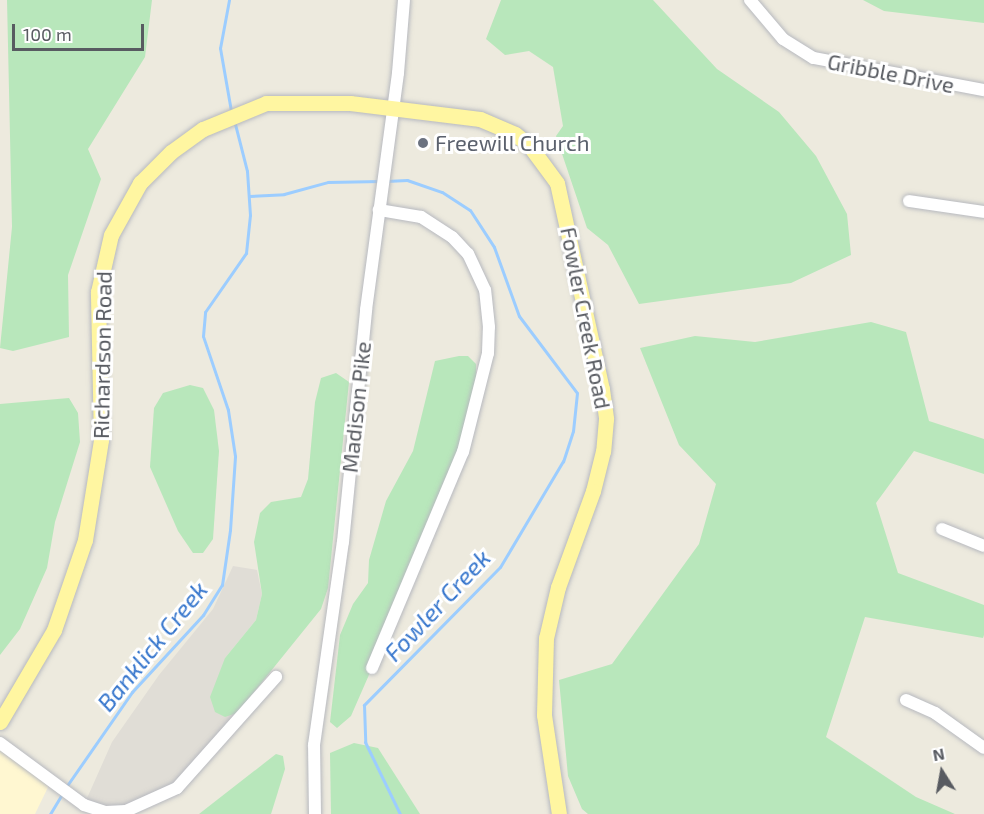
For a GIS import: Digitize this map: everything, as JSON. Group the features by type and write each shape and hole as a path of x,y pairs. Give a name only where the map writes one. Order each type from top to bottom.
{"main road":[{"name":"Richardson Road","path":"0,722 54,630 85,540 100,440 98,292 111,235 140,183 171,152 203,129 250,108 290,100 393,108"},
{"name":"Fowler Creek Road","path":"393,108 480,119 515,134 553,174 566,216 606,419 593,490 558,587 546,638 544,715 560,814"}],"street":[{"name":"Madison Pike","path":"315,814 314,745 343,542 380,197 393,108 404,0"},
{"name":"Gribble Drive","path":"750,0 783,39 814,58 984,90"},
{"path":"909,201 984,212"},
{"path":"372,668 463,452 488,353 489,327 485,290 468,254 452,237 421,217 379,210"},
{"path":"942,529 984,546"},
{"path":"0,743 84,805 105,813 146,804 177,788 276,677"},
{"path":"906,700 935,713 984,748"}],"shaded area":[{"path":"233,566 257,570 262,594 256,620 225,658 237,713 189,776 126,811 84,805 112,742 159,675 213,609"},
{"path":"0,743 51,781 35,814 0,814"}],"green space":[{"path":"7,0 152,0 145,57 88,149 101,179 68,275 69,337 13,351 0,348 12,227"},
{"path":"501,0 653,0 717,69 779,112 816,156 847,214 851,255 791,283 639,304 608,245 587,228 556,136 563,126 553,67 529,51 505,55 486,39"},
{"path":"863,0 984,0 984,23 884,11"},
{"path":"871,322 906,332 929,421 984,439 984,474 914,451 876,503 898,573 984,605 984,635 983,638 865,617 826,737 916,797 955,814 588,814 582,809 568,776 559,680 612,664 699,544 716,484 679,445 640,348 695,336 755,342"},
{"path":"468,356 476,364 476,406 427,542 351,716 337,728 330,722 340,635 353,604 368,583 369,560 386,501 413,451 435,361"},
{"path":"336,373 349,382 328,588 321,609 237,713 225,717 215,712 210,697 225,658 256,620 262,594 254,542 260,513 271,502 301,497 308,479 315,402 321,378"},
{"path":"190,385 203,388 214,410 219,451 213,539 203,553 193,553 178,531 150,467 154,408 163,393"},
{"path":"69,398 78,413 80,442 55,522 47,568 20,629 0,655 0,404"},
{"path":"354,743 378,748 420,814 331,814 330,753"},
{"path":"276,754 283,756 285,769 271,814 199,814"}],"waterway":[{"name":"Banklick Creek","path":"229,0 220,48 231,111"},
{"name":"Banklick Creek","path":"66,787 132,692 203,615 222,585 230,530 235,456 228,410 203,336 205,312 246,253 250,215 247,171 234,120"},
{"name":"Fowler Creek","path":"386,181 407,180 442,192 470,210 494,247 519,316 577,393 573,431 563,461 500,567 364,705 365,742 400,814"},
{"name":"Fowler Creek","path":"249,196 284,194 328,182 380,181"},
{"name":"Banklick Creek","path":"50,814 63,792"}],"place":[{"name":"Freewill Church","path":"423,143"}]}
